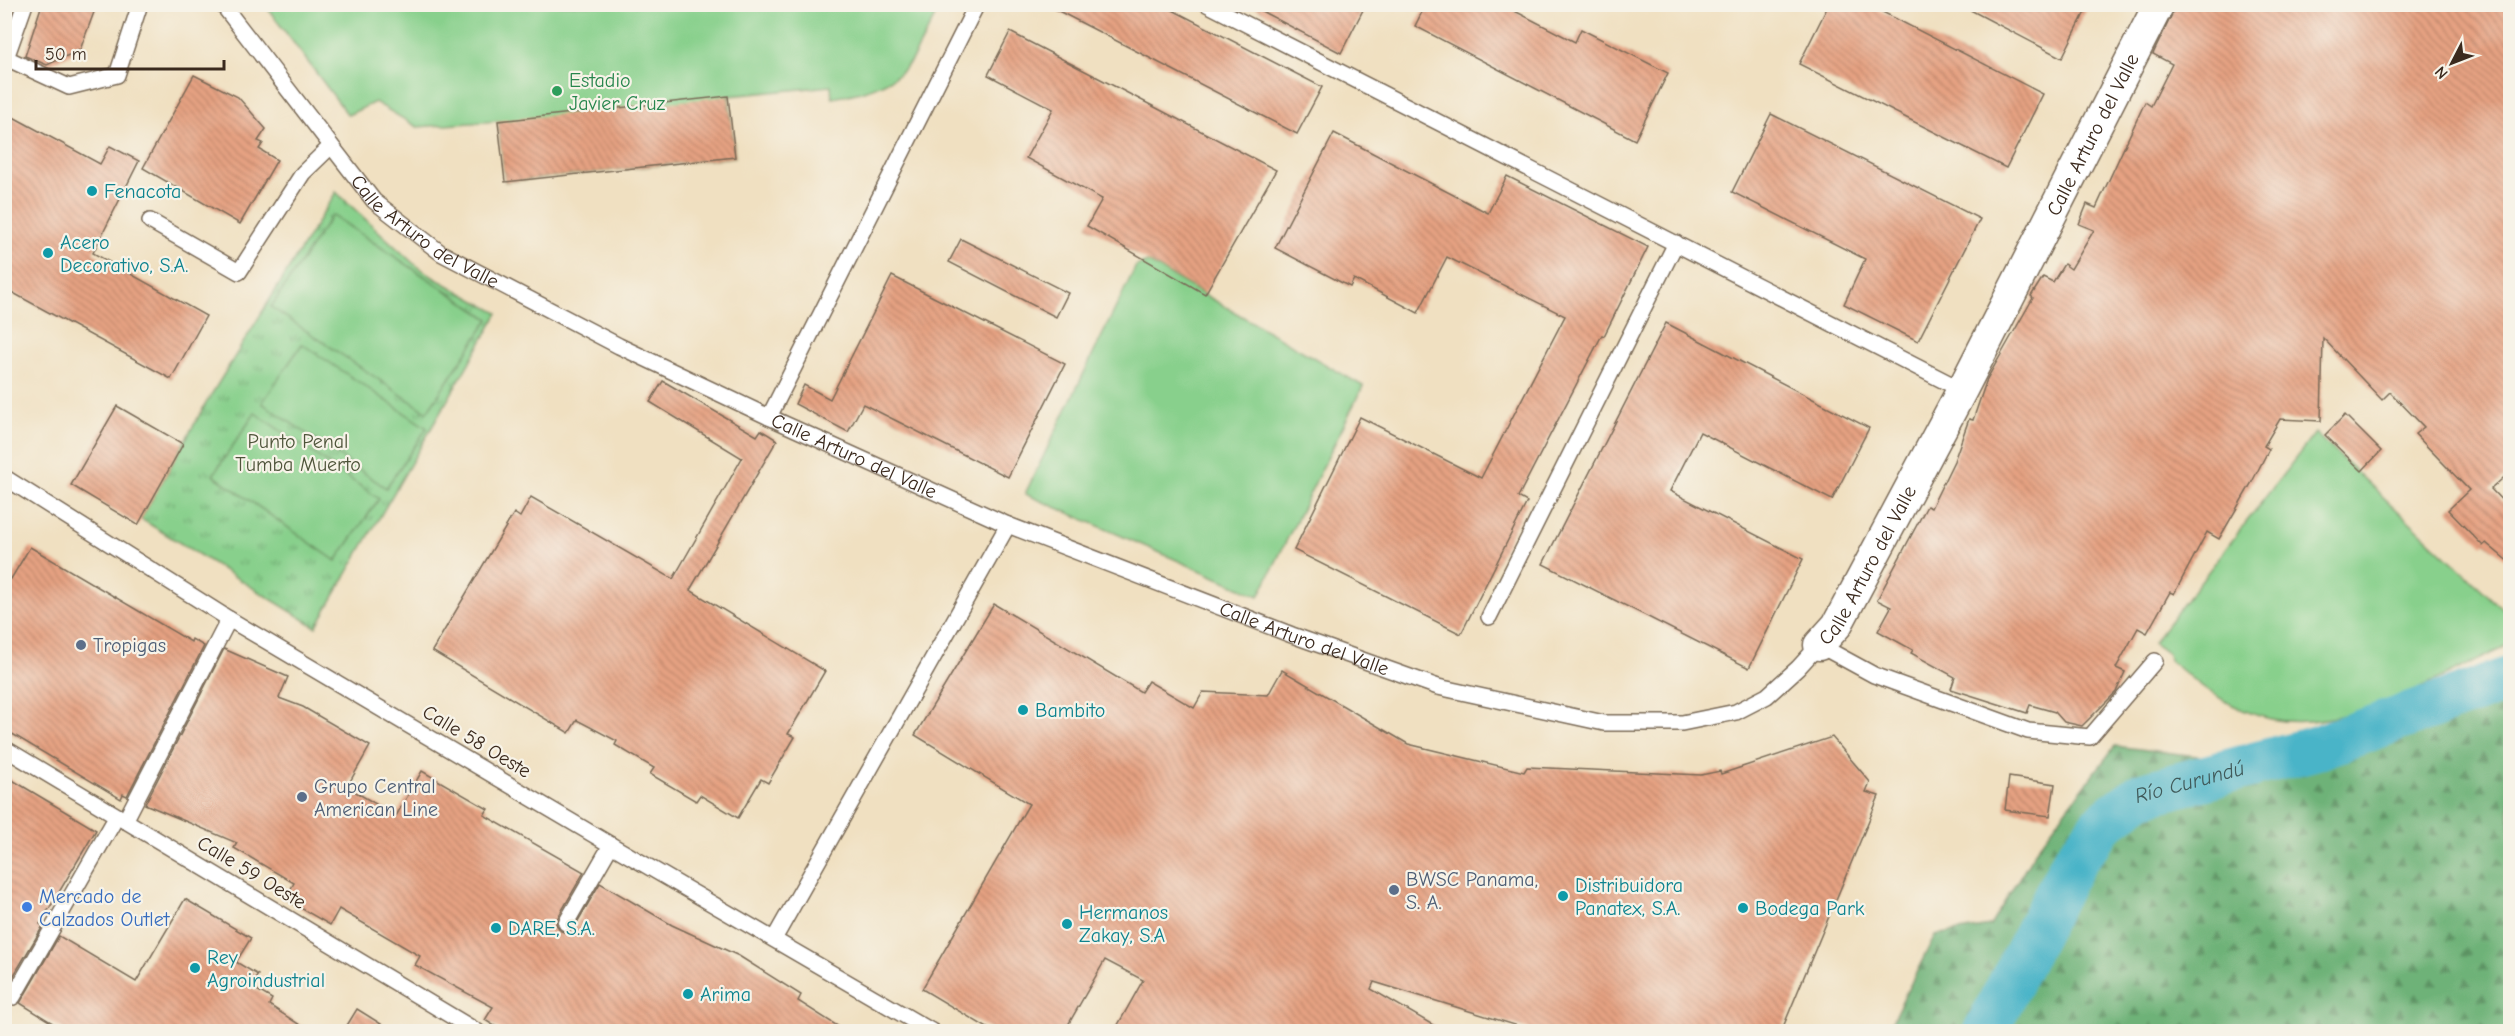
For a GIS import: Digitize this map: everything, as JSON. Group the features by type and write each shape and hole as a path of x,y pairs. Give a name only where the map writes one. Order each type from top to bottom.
{"street":[{"name":"Calle Arturo del Valle","path":"1819,645 1837,625 1962,390 2159,4"}],"lane":[{"path":"25,4 5,57 69,87 117,75 140,4"},
{"name":"Calle Arturo del Valle","path":"222,4 374,201 441,253 619,346 1008,525 1292,635 1438,687 1604,723 1682,723 1736,712 1767,696 1819,645"},
{"path":"769,417 977,4"},
{"path":"1207,4 1962,390"},
{"path":"150,221 239,272 303,173 331,146"},
{"path":"1489,617 1676,243"},
{"name":"Calle 58 Oeste","path":"4,477 229,619 933,1032"},
{"path":"774,939 1008,525"},
{"path":"13,997 121,818 229,619"},
{"path":"1819,645 1874,675 2028,731 2090,737 2155,661"},
{"name":"Calle 59 Oeste","path":"4,748 478,1032"},
{"path":"566,923 611,845"}],"green space":[{"name":"Estadio Javier Cruz","path":"265,5 941,5 910,62 895,77 875,87 832,98 831,86 729,96 735,157 505,182 498,121 417,127 375,102 348,115"},
{"name":"Punto Penal Tumba Muerto","path":"336,192 413,263 433,277 498,313 316,627 141,519 208,400"},
{"path":"332,215 489,319 427,412 271,307"},
{"path":"1148,262 1363,386 1259,596 1025,494 1136,266"},
{"path":"302,344 427,428 386,488 262,403"},
{"path":"255,413 379,499 336,561 213,475"},
{"path":"2315,433 2510,616 2510,642 2499,650 2388,701 2328,719 2299,722 2257,715 2216,696 2169,660 2168,654 2153,643"},
{"path":"2510,667 2510,1031 1887,1031 1935,935 1990,926 2038,847 2115,746 2205,757 2330,729"}],"building":[{"path":"42,4 97,4 80,50 47,65 25,56"},
{"path":"1045,4 1161,4 1322,87 1297,134"},
{"path":"1248,4 1366,4 1341,53"},
{"path":"1426,4 1501,4 1575,42 1581,29 1668,73 1635,140 1415,26"},
{"path":"1829,4 1867,4 2043,94 2006,168 1799,64"},
{"path":"1959,4 2089,4 2062,58"},
{"path":"2177,4 2511,4 2511,471 2491,489 2511,510 2511,564 2486,543 2483,546 2448,510 2469,490 2415,434 2424,427 2390,392 2382,400 2323,338 2321,421 2280,419 2264,446 2269,449 2219,539 2207,532 2174,594 2170,592 2147,633 2138,628 2116,668 2125,672 2116,692 2082,726 2064,722 2055,712 2030,705 2027,713 1951,689 1955,677 1911,653 1913,650 1878,631 1891,607 1877,600 1927,506 1931,508 1954,461 1969,419 1973,420 1987,379 2033,298 2031,296 2043,277 2053,282 2064,264 2071,269 2094,230 2079,224 2087,204 2096,208 2145,102 2151,106 2172,64 2153,54"},
{"path":"1010,32 1276,170 1205,294 1087,226 1102,199 1026,158 1053,109 988,75"},
{"path":"194,75 238,97 266,129 258,141 263,143 259,149 277,160 240,224 143,168"},
{"path":"728,96 735,157 505,182 498,121"},
{"path":"4,112 100,164 110,146 139,161 93,253 206,316 171,379 4,288"},
{"path":"1771,114 1980,219 1918,341 1844,304 1865,259 1732,192"},
{"path":"1334,133 1488,213 1507,176 1648,247 1604,336 1602,335 1518,497 1527,502 1461,634 1294,550 1360,417 1481,478 1565,316 1447,257 1418,313 1354,279 1350,287 1275,248"},
{"path":"961,239 1068,293 1056,317 949,262"},
{"path":"892,276 1065,364 1008,477 863,404 848,432 795,404 804,385 830,399"},
{"path":"1666,323 1869,428 1832,500 1700,432 1670,491 1803,559 1749,668 1543,564"},
{"path":"663,381 757,436 761,430 777,440 690,590 825,671 788,734 795,737 768,783 761,779 738,818 700,795 696,801 650,774 654,768 615,745 617,741 577,720 569,733 432,651 514,513 520,517 531,497 673,579 742,458 650,402"},
{"path":"117,406 183,444 138,525 71,485"},
{"path":"2345,415 2381,451 2362,471 2325,435"},
{"path":"30,547 191,642 192,639 204,646 127,796 123,794 121,799 4,729 4,575 11,579"},
{"path":"994,604 1141,692 1148,681 1194,708 1203,692 1268,695 1282,670 1408,744 1524,772 1527,767 1701,775 1720,771 1721,774 1832,737 1870,782 1866,792 1879,796 1781,1032 1538,1032 1374,982 1371,989 1445,1032 1114,1032 1143,980 1105,960 1064,1032 994,1032 922,989 1029,804 915,735"},
{"path":"224,649 288,677 279,698 303,707 370,746 347,787 396,816 422,771 488,809 484,815 584,872 557,919 556,924 561,931 567,933 574,928 600,883 672,925 739,956 801,995 798,1001 847,1032 504,1032 485,1020 493,1007 415,965 420,956 339,909 330,925 285,899 294,883 234,848 237,843 145,804"},
{"name":"Mercado de Calzados Outlet","path":"4,775 96,830 40,924 43,926 4,992"},
{"path":"2009,777 2055,784 2050,816 2005,810"},
{"name":"Rey Agroindustrial","path":"185,899 251,938 236,962 258,975 250,986 272,999 269,1005 311,1032 67,1032 20,1003 59,936 136,982"},
{"name":"Rey Agroindustrial","path":"357,1009 394,1032 343,1032"}],"waterway":[{"name":"Río Curundú","path":"1985,1032 2072,864 2103,823 2141,795 2319,747 2510,679"}],"place":[{"name":"Estadio Javier Cruz","path":"557,91"},
{"name":"Fenacota","path":"92,191"},
{"name":"Acero Decorativo, S.A.","path":"48,253"},
{"name":"Tropigas","path":"81,645"},
{"name":"Bambito","path":"1023,710"},
{"name":"Grupo Central American Line","path":"302,797"},
{"name":"BWSC Panama, S. A.","path":"1394,890"},
{"name":"Distribuidora Panatex, S.A.","path":"1563,896"},
{"name":"Mercado de Calzados Outlet","path":"27,907"},
{"name":"Bodega Park","path":"1743,908"},
{"name":"Hermanos Zakay, S.A","path":"1067,924"},
{"name":"DARE, S.A.","path":"496,928"},
{"name":"Rey Agroindustrial","path":"195,968"},
{"name":"Arima","path":"688,994"}]}
